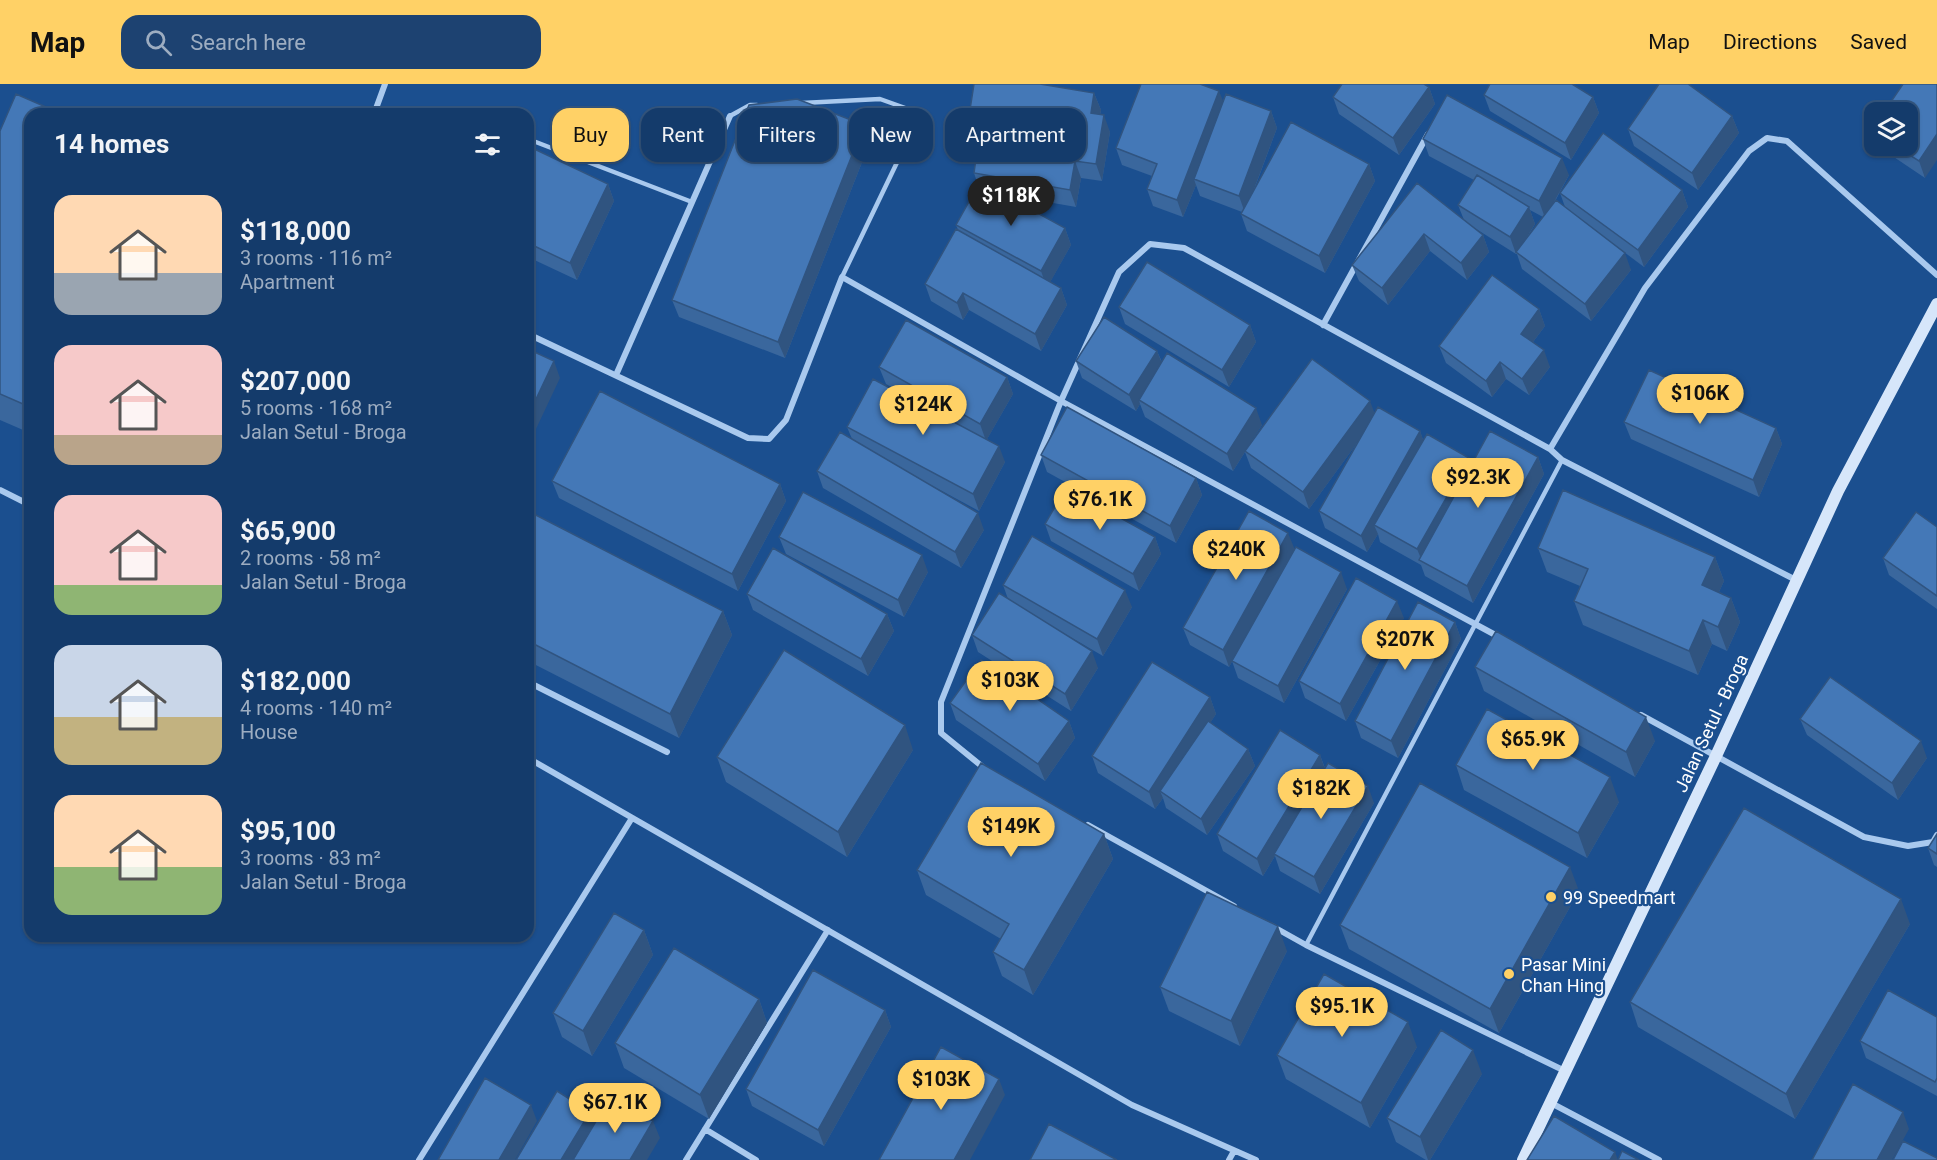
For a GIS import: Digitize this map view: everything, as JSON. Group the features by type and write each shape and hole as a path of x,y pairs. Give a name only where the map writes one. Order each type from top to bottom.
{"main road":[{"name":"Jalan Setul - Broga","path":"1522,1160 1716,756 1838,490 1937,304"}],"street":[{"path":"376,108 385,84"},
{"path":"616,375 730,116"},
{"path":"1323,325 1432,127"},
{"path":"1550,449 1645,288 1749,151 1767,138 1787,141 1937,275"},
{"path":"988,770 978,765 942,733 941,702 1061,401 1119,272 1150,244 1184,248 1550,449 1562,460 1796,580"},
{"path":"534,337 748,438 769,439 786,420 842,277 1061,401 1507,641"},
{"path":"0,490 24,502"},
{"path":"534,685 667,752"},
{"path":"1632,710 1864,837 1908,846 1933,842 1937,835"},
{"path":"534,761 1132,1105 1256,1160"},
{"path":"419,1160 632,818"},
{"path":"1081,821 1245,911"},
{"path":"1265,923 1565,1071"},
{"path":"686,1160 828,930"},
{"path":"1551,1103 1659,1160"},
{"path":"705,1129 756,1160"},
{"path":"1229,1160 1234,1151"}],"lane":[{"path":"797,103 880,99 908,109 915,125 842,277"},
{"path":"730,116 750,105 761,104"},
{"path":"534,141 692,202"},
{"path":"1306,945 1562,460"}],"building":[{"path":"974,84 1040,84 1094,93 1091,113 1104,115 1096,164 1082,162 1086,162 1086,108 970,108"},
{"path":"1141,84 1200,84 1219,91 1177,200 1147,189 1157,164 1116,148"},
{"path":"1342,84 1424,84 1429,87 1393,138 1333,97"},
{"path":"1490,84 1572,84 1593,97 1565,143 1484,95"},
{"path":"1659,84 1688,84 1732,116 1692,173 1628,129"},
{"path":"1903,84 1937,84 1937,134 1919,161 1911,156 1918,156 1918,102 1891,102"},
{"path":"16,94 48,108 24,108 24,404 0,394 0,131"},
{"path":"1226,94 1271,111 1239,196 1194,179"},
{"path":"1447,95 1562,158 1539,201 1423,139"},
{"path":"797,99 820,108 748,108 749,105"},
{"path":"837,115 849,119 849,162 778,342 672,300 737,135 737,162 837,162"},
{"path":"1291,122 1369,164 1319,256 1241,214"},
{"path":"1603,133 1682,190 1638,250 1560,193"},
{"path":"534,149 552,157 552,162 562,162 608,184 570,263 534,246"},
{"path":"976,162 1075,162 1070,190 974,173"},
{"path":"1477,175 1529,207 1510,237 1458,205"},
{"path":"980,182 1065,228 1041,271 956,225"},
{"path":"1417,183 1483,235 1461,263 1424,234 1382,288 1352,265"},
{"path":"1556,200 1625,253 1585,304 1516,252"},
{"path":"956,229 1061,288 1035,334 963,293 957,303 925,284"},
{"path":"1147,262 1250,325 1222,370 1119,307"},
{"path":"1492,275 1539,309 1521,334 1544,350 1522,379 1500,362 1486,381 1439,346"},
{"path":"1104,317 1157,351 1129,395 1076,361"},
{"path":"906,320 1007,377 980,424 879,367"},
{"path":"534,352 554,361 534,403"},
{"path":"1167,353 1256,408 1227,454 1139,400"},
{"path":"1312,359 1370,401 1303,492 1245,451"},
{"path":"1649,370 1776,428 1753,480 1624,422"},
{"path":"873,379 999,446 973,494 847,427"},
{"path":"600,391 780,484 732,574 552,481"},
{"path":"1067,407 1196,478 1170,526 1041,455"},
{"path":"1378,407 1420,431 1361,536 1319,511"},
{"path":"1490,431 1538,457 1467,586 1419,560"},
{"path":"840,432 978,513 955,552 817,471"},
{"path":"1427,434 1469,458 1417,549 1374,525"},
{"path":"1066,488 1155,537 1133,574 1045,524"},
{"path":"1563,490 1715,557 1702,585 1731,598 1718,627 1703,620 1689,651 1574,601 1588,569 1538,548"},
{"path":"803,492 922,555 898,600 779,537"},
{"path":"1249,511 1288,533 1223,650 1183,628"},
{"path":"1916,512 1937,527 1937,596 1883,558"},
{"path":"534,514 723,611 670,714 534,644"},
{"path":"1032,536 1125,590 1097,639 1003,585"},
{"path":"1296,547 1341,572 1278,686 1232,661"},
{"path":"773,548 887,614 861,659 747,594"},
{"path":"1356,578 1397,601 1340,704 1299,681"},
{"path":"999,593 1092,651 1065,694 972,635"},
{"path":"1418,602 1455,622 1391,741 1355,721"},
{"path":"1496,631 1646,717 1626,752 1475,667"},
{"path":"784,650 905,725 838,832 717,757"},
{"path":"981,660 1069,721 1038,764 950,703"},
{"path":"1152,662 1210,697 1149,792 1092,756"},
{"path":"1830,677 1921,741 1892,783 1800,719"},
{"path":"1487,709 1610,777 1578,833 1456,765"},
{"path":"1208,721 1248,749 1201,819 1160,791"},
{"path":"1280,730 1320,755 1257,859 1217,834"},
{"path":"981,763 1104,834 1024,970 993,952 1009,924 917,870"},
{"path":"1328,763 1368,786 1314,877 1274,854"},
{"path":"1420,783 1570,867 1490,1009 1340,925"},
{"path":"1744,808 1901,899 1786,1094 1630,1002"},
{"path":"1937,834 1937,854 1928,848"},
{"path":"1207,892 1278,926 1231,1021 1160,987"},
{"path":"614,913 644,930 583,1031 553,1013"},
{"path":"674,948 759,999 700,1095 615,1043"},
{"path":"813,970 885,1010 818,1130 746,1089"},
{"path":"1324,974 1408,1022 1361,1103 1277,1055"},
{"path":"1888,990 1937,1017 1937,1078 1935,1082 1860,1041"},
{"path":"1441,1030 1473,1050 1420,1137 1387,1118"},
{"path":"941,1047 999,1079 954,1160 879,1160"},
{"path":"485,1078 531,1105 499,1160 438,1160"},
{"path":"1853,1084 1903,1112 1877,1160 1812,1160"},
{"path":"557,1091 590,1112 561,1160 516,1160"},
{"path":"611,1096 653,1121 630,1160 573,1160"},
{"path":"1554,1116 1615,1152 1610,1160 1527,1160"},
{"path":"1049,1124 1117,1160 1030,1160"},
{"path":"1903,1141 1937,1158 1937,1160 1893,1160"},
{"path":"1622,1151 1639,1160 1618,1160"}],"place":[{"name":"99 Speedmart","path":"1551,897"},
{"name":"Pasar Mini Chan Hing","path":"1509,974"}]}
